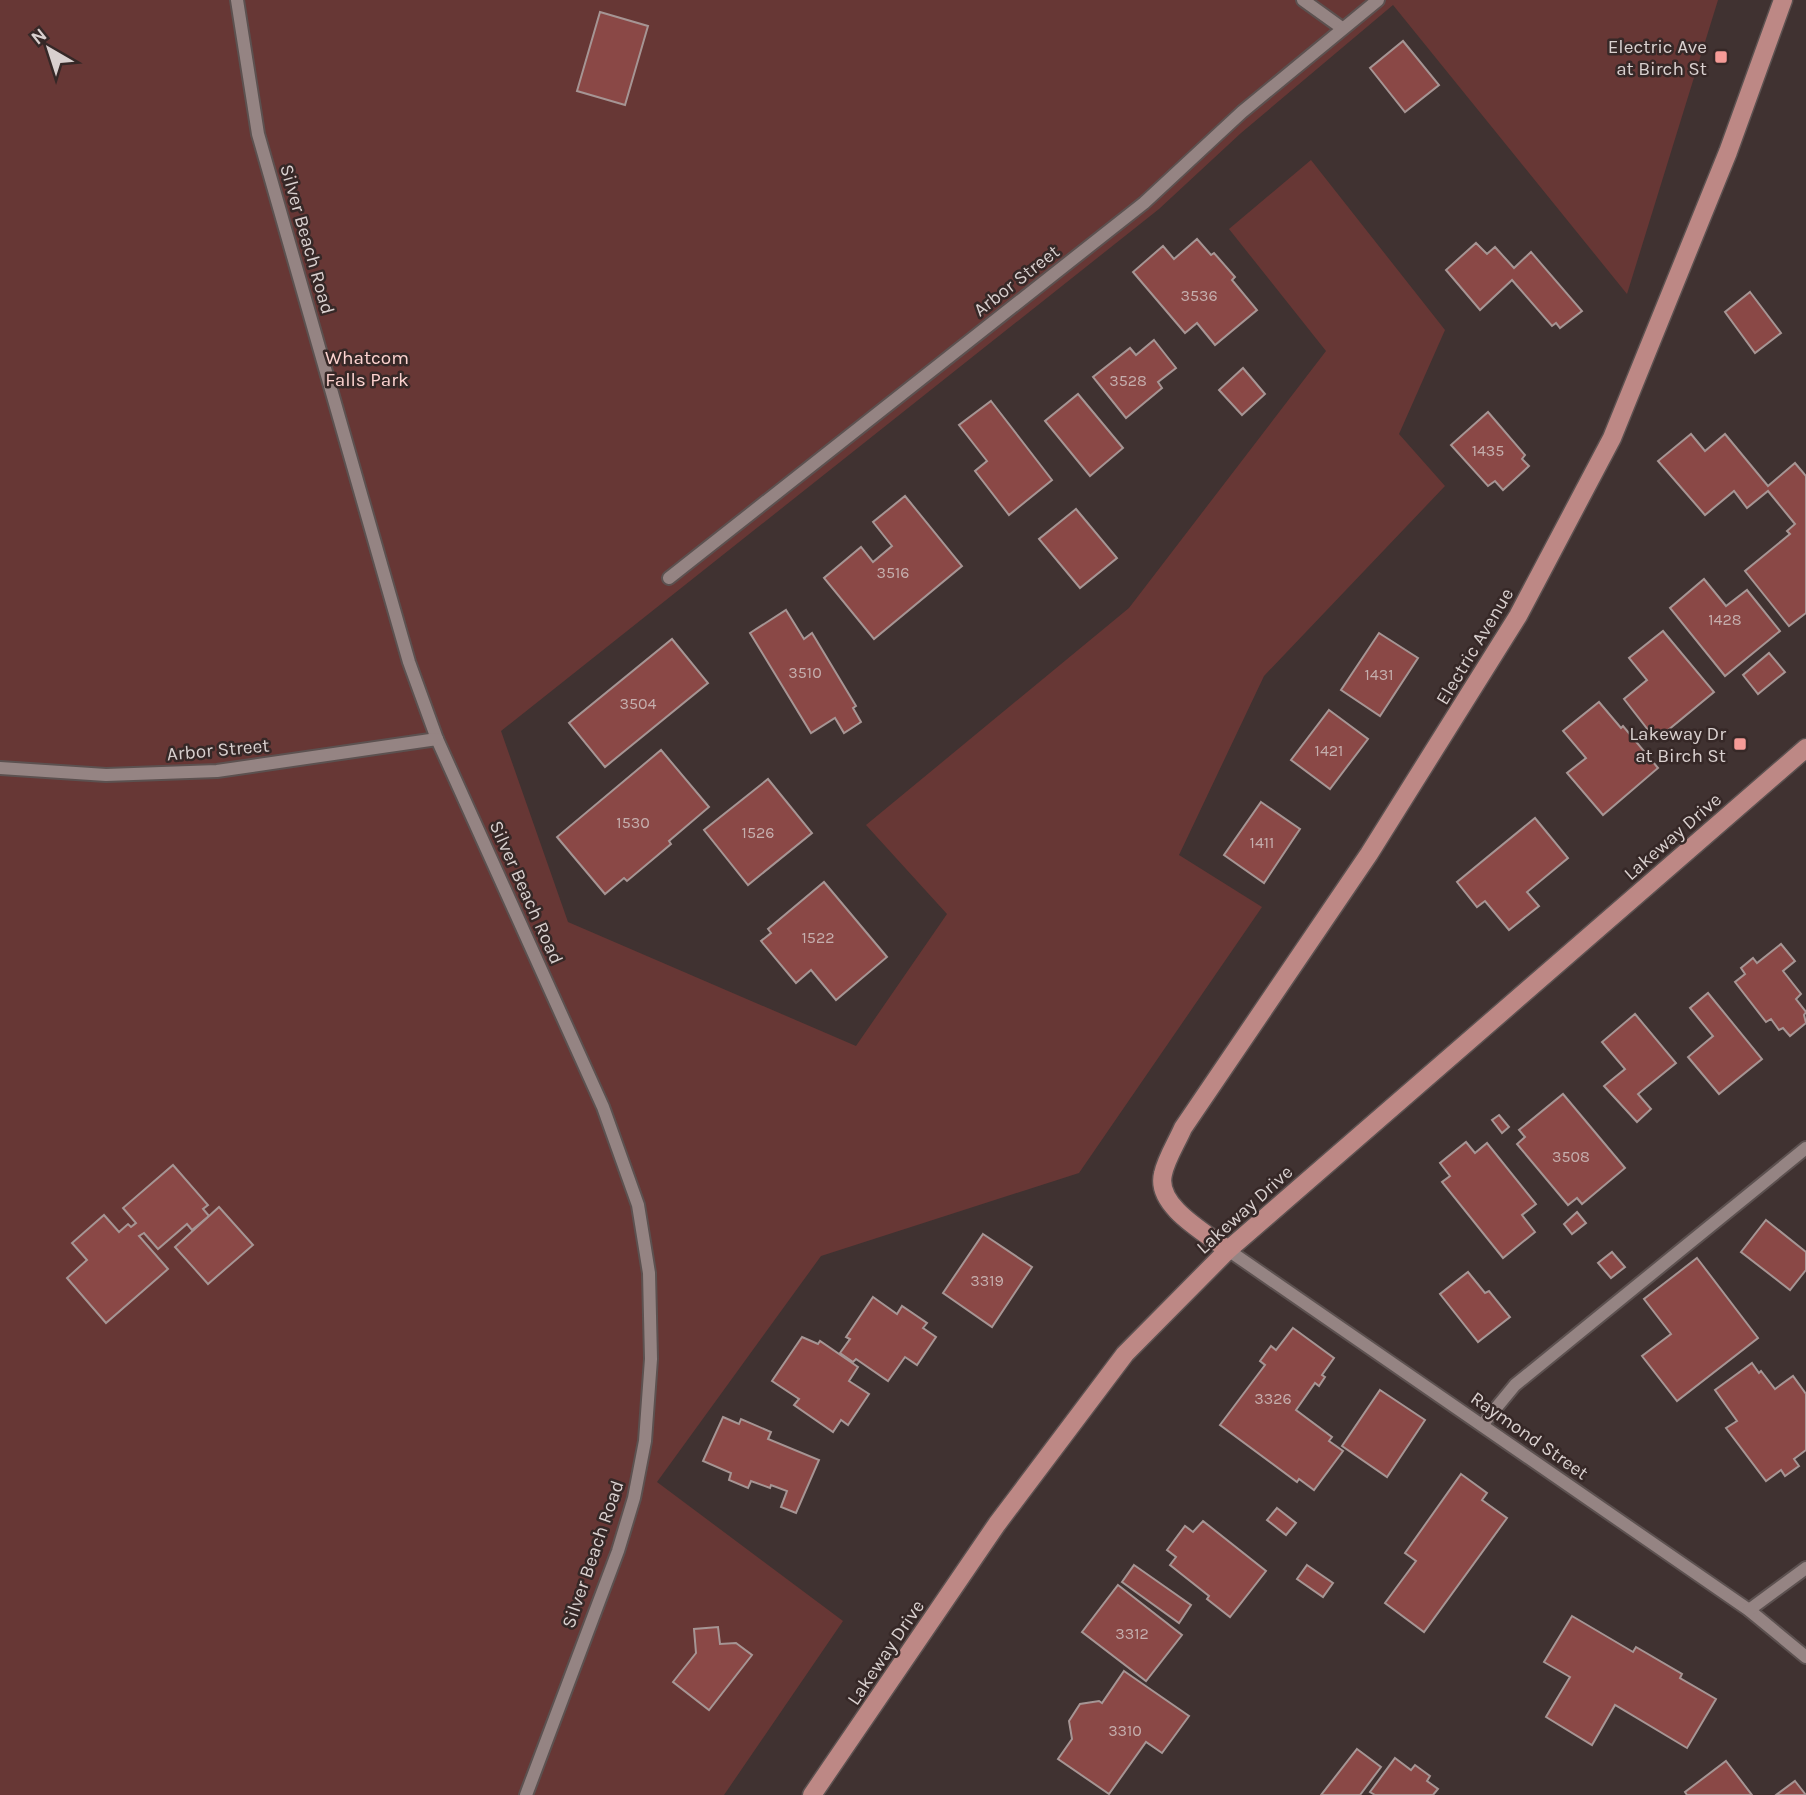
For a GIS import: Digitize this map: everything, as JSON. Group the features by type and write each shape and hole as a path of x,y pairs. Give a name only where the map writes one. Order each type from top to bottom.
{"main road":[{"name":"Electric Avenue","path":"1228,1250 1178,1212 1166,1199 1162,1176 1172,1152 1183,1128 1369,854 1518,616 1612,438 1728,152 1783,0"},
{"name":"Lakeway Drive","path":"812,1795 997,1524 1125,1354 1228,1250 1806,748"}],"street":[{"name":"Silver Beach Road","path":"237,0 258,134 409,662 437,740 603,1107 638,1205 649,1273 651,1359 645,1441 634,1498 613,1563 526,1795"},
{"path":"1303,0 1342,28"},
{"name":"Arbor Street","path":"668,578 1144,203 1242,112 1377,0"},
{"name":"Arbor Street","path":"0,768 106,775 217,771 437,740"},
{"path":"1482,1425 1515,1385 1806,1148"},
{"name":"Raymond Street","path":"1228,1250 1749,1610 1806,1657"},
{"path":"1749,1610 1806,1567"}],"green space":[{"name":"Whatcom Falls Park","path":"0,0 1718,0 1627,294 1393,5 1241,133 1159,209 501,731 568,922 856,1046 947,914 866,825 1129,608 1326,351 1229,229 1311,160 1445,330 1399,434 1445,486 1264,676 1179,855 1262,907 1079,1173 821,1256 657,1482 843,1621 724,1795 0,1795"}],"building":[{"path":"600,12 648,26 625,105 577,91"},
{"path":"1403,41 1439,85 1405,112 1370,68"},
{"path":"1197,239 1211,255 1214,253 1235,277 1232,280 1257,310 1215,345 1197,323 1185,333 1133,272 1163,246 1174,259"},
{"path":"1476,243 1487,254 1495,247 1514,268 1531,252 1582,311 1560,328 1556,323 1552,326 1512,280 1480,310 1446,270"},
{"path":"1750,292 1781,333 1755,353 1725,312"},
{"path":"1154,340 1176,368 1158,382 1162,388 1126,418 1093,377 1130,348 1136,355"},
{"path":"1243,368 1265,394 1242,415 1219,390"},
{"path":"1078,394 1123,448 1090,476 1045,421"},
{"path":"991,401 1052,480 1009,515 975,471 987,461 959,425"},
{"path":"1488,412 1525,455 1522,459 1529,466 1503,490 1495,481 1488,486 1451,445"},
{"path":"1691,434 1705,451 1725,434 1768,486 1795,463 1806,476 1806,613 1789,626 1745,571 1790,534 1787,531 1795,524 1768,491 1747,508 1734,491 1705,515 1658,461"},
{"path":"905,496 962,566 874,639 824,578 861,547 873,562 892,546 873,522"},
{"path":"1076,509 1117,558 1080,588 1039,539"},
{"path":"1704,579 1726,606 1747,590 1780,631 1725,676 1670,608"},
{"path":"786,610 804,639 812,633 856,706 853,708 861,722 844,733 835,718 811,733 750,633"},
{"path":"1663,631 1714,692 1656,740 1624,699 1647,680 1629,658"},
{"path":"1379,633 1418,658 1380,716 1341,690"},
{"path":"672,639 708,683 605,767 569,723"},
{"path":"1769,653 1785,672 1758,694 1743,675"},
{"path":"1599,702 1658,768 1603,815 1567,773 1586,758 1563,731"},
{"path":"1329,710 1368,739 1330,789 1291,760"},
{"path":"661,750 709,807 627,881 624,878 605,894 557,837"},
{"path":"768,779 812,833 748,885 704,830"},
{"path":"1261,802 1300,829 1264,883 1224,855"},
{"path":"1535,818 1568,858 1527,892 1539,906 1509,930 1485,901 1477,907 1457,882"},
{"path":"824,882 887,957 836,1000 811,970 796,983 761,941 771,933 768,929"},
{"path":"1781,944 1795,961 1783,971 1801,994 1796,999 1806,1012 1806,1023 1790,1036 1783,1028 1779,1030 1771,1019 1766,1022 1735,982 1745,974 1741,968 1753,958 1757,963"},
{"path":"1708,993 1762,1059 1719,1094 1688,1057 1713,1036 1690,1008"},
{"path":"1635,1014 1676,1063 1638,1094 1651,1109 1637,1122 1604,1086 1625,1069 1602,1042"},
{"path":"1563,1094 1625,1168 1582,1204 1577,1198 1568,1205 1517,1144 1525,1137 1519,1130"},
{"path":"1499,1115 1509,1127 1502,1133 1492,1120"},
{"path":"1466,1142 1475,1153 1487,1143 1536,1204 1522,1215 1535,1232 1503,1258 1442,1182 1450,1176 1440,1163"},
{"path":"173,1165 208,1205 203,1209 209,1216 192,1230 187,1224 158,1249 144,1233 139,1236 168,1269 106,1323 67,1278 87,1260 72,1243 104,1215 119,1232 128,1224 131,1227 136,1223 123,1208"},
{"path":"219,1207 253,1245 208,1284 175,1247"},
{"path":"1577,1212 1586,1223 1572,1234 1564,1224"},
{"path":"1766,1220 1806,1252 1806,1270 1790,1290 1741,1252"},
{"path":"983,1234 1032,1267 992,1327 943,1293"},
{"path":"1612,1252 1625,1267 1611,1278 1598,1263"},
{"path":"1697,1258 1758,1338 1677,1401 1642,1356 1671,1334 1644,1299"},
{"path":"1468,1272 1485,1293 1489,1291 1510,1317 1478,1342 1440,1294"},
{"path":"873,1297 897,1314 902,1306 927,1323 923,1328 936,1337 917,1365 905,1357 888,1381 856,1359 853,1362 840,1353 850,1339 846,1337"},
{"path":"1293,1328 1334,1358 1322,1375 1325,1377 1319,1386 1315,1383 1296,1410 1332,1437 1329,1441 1343,1451 1314,1490 1299,1479 1297,1482 1220,1425 1265,1365 1260,1361 1271,1346 1276,1350"},
{"path":"802,1337 818,1344 820,1341 858,1367 849,1381 869,1394 848,1425 841,1420 833,1432 794,1405 799,1399 772,1381"},
{"path":"1752,1363 1775,1389 1793,1376 1806,1394 1806,1450 1794,1459 1799,1466 1785,1476 1781,1470 1766,1481 1726,1428 1737,1421 1715,1390"},
{"path":"1380,1390 1425,1420 1387,1477 1342,1446"},
{"path":"723,1417 739,1424 741,1419 771,1432 768,1439 819,1460 796,1513 781,1507 787,1491 751,1481 748,1488 729,1480 731,1473 703,1461"},
{"path":"1461,1474 1487,1493 1482,1500 1507,1518 1424,1632 1385,1603 1416,1561 1405,1553"},
{"path":"1277,1508 1296,1523 1286,1535 1267,1520"},
{"path":"1203,1521 1266,1571 1230,1617 1207,1599 1209,1596 1170,1565 1176,1557 1167,1550 1185,1526 1193,1532"},
{"path":"1134,1565 1191,1605 1179,1623 1122,1582"},
{"path":"1307,1565 1333,1583 1323,1597 1297,1579"},
{"path":"1118,1585 1182,1635 1146,1681 1082,1632"},
{"path":"1572,1616 1633,1652 1636,1647 1682,1674 1680,1678 1716,1699 1687,1748 1615,1705 1592,1745 1546,1717 1570,1677 1544,1662"},
{"path":"718,1627 720,1644 736,1643 752,1655 709,1710 673,1682 696,1653 694,1629"},
{"path":"1124,1671 1189,1716 1162,1753 1146,1742 1109,1794 1058,1759 1072,1739 1069,1721 1080,1704 1099,1701 1102,1703"},
{"path":"1357,1749 1381,1767 1360,1795 1321,1795"},
{"path":"1395,1758 1411,1770 1415,1765 1430,1776 1427,1781 1438,1789 1433,1795 1375,1795 1370,1792"},
{"path":"1726,1761 1752,1795 1687,1795 1685,1792"},
{"path":"1795,1781 1806,1795 1776,1795"}],"place":[{"name":"Electric Ave at Birch St","path":"1721,57"},
{"name":"Lakeway Dr at Birch St","path":"1740,744"}]}
